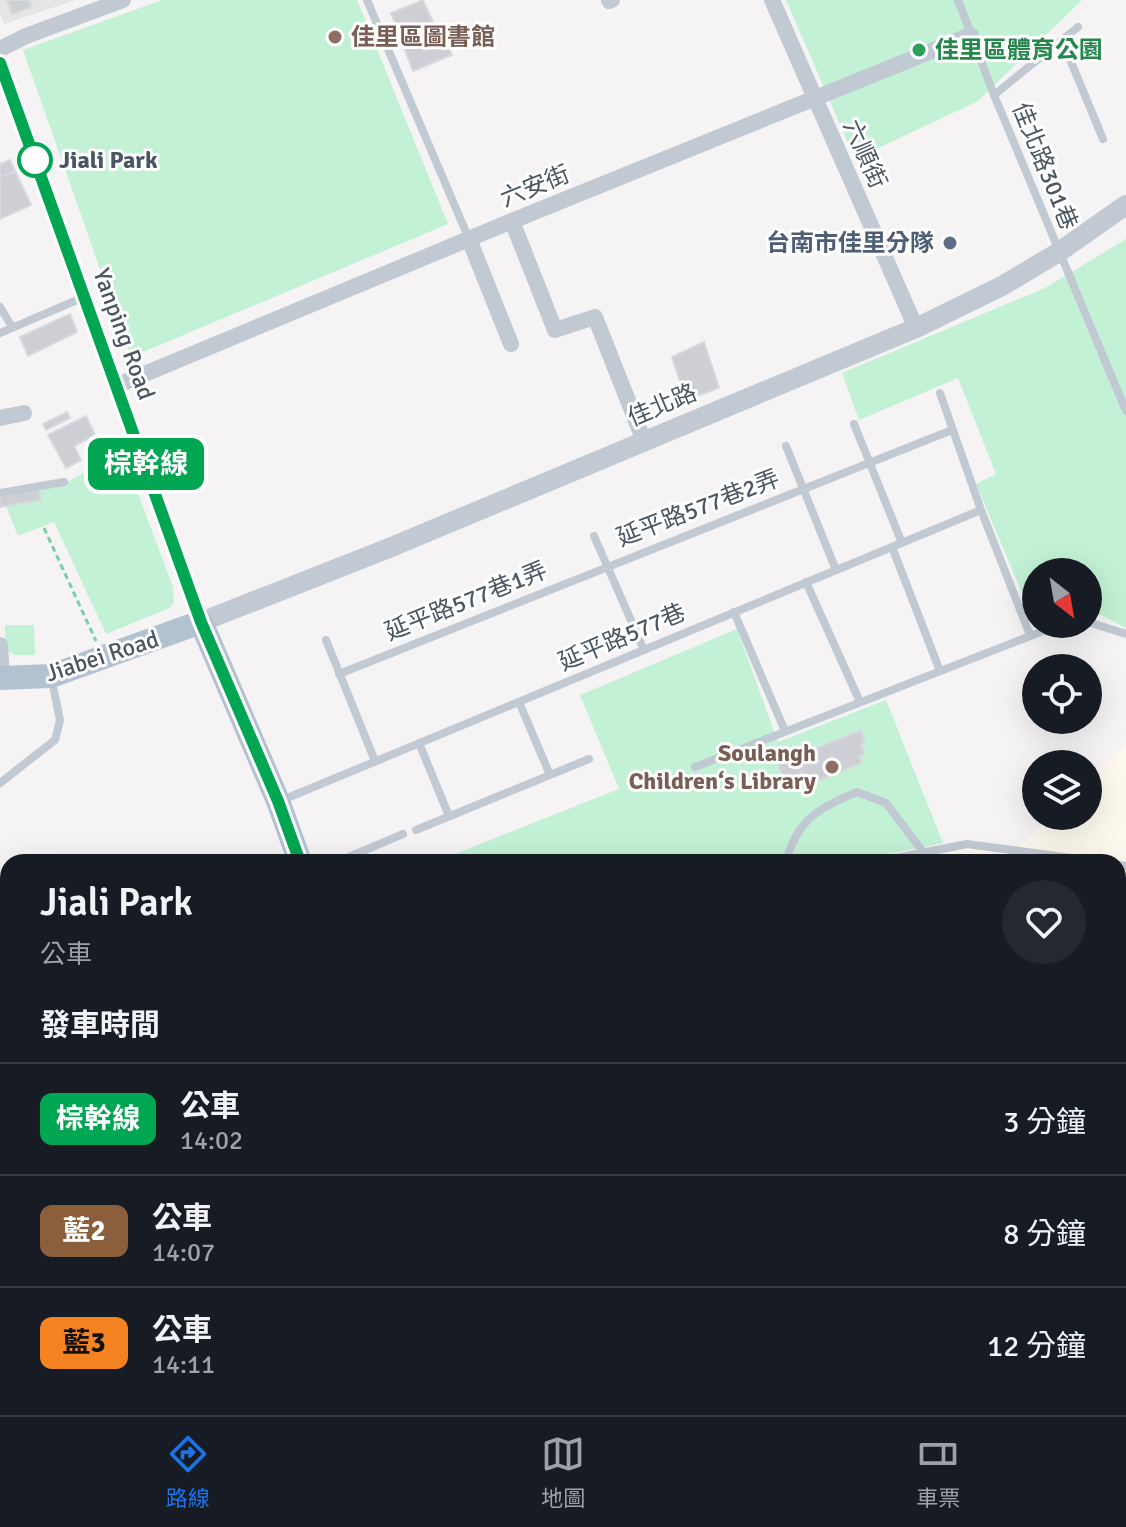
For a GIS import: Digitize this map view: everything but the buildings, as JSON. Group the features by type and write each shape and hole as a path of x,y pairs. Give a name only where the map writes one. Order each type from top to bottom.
{"main road":[{"name":"Jiabei Road","path":"1,678 51,676 201,622"},
{"path":"201,622 278,801 297,854"}],"street":[{"path":"0,49 26,36 123,0"},
{"name":"六順街","path":"772,0 916,328"},
{"name":"六安街","path":"118,385 971,35"},
{"name":"Yanping Road","path":"0,63 201,622"},
{"name":"佳北路","path":"201,622 403,542 916,328 1002,286 1059,252 1126,205"},
{"path":"512,221 555,330 595,317 644,441"},
{"path":"469,239 511,344"},
{"path":"0,418 24,413"},
{"path":"0,645 1,678"}],"lane":[{"path":"367,0 469,239"},
{"name":"佳北路301巷","path":"958,0 994,95 1126,411"},
{"name":"佳北路301巷","path":"994,95 1078,27"},
{"path":"1062,40 1103,139"},
{"path":"0,333 85,296"},
{"path":"0,307 12,327"},
{"path":"940,393 1022,615"},
{"path":"854,424 902,543"},
{"name":"延平路577巷2弄","path":"608,565 952,430"},
{"path":"786,446 836,570"},
{"path":"0,493 64,482"},
{"name":"延平路577巷","path":"278,801 981,510"},
{"name":"延平路577巷2弄","path":"594,536 644,650"},
{"path":"892,547 940,671"},
{"name":"延平路577巷1弄","path":"339,674 608,565"},
{"path":"806,582 860,702"},
{"path":"734,612 785,731"},
{"path":"1102,626 1126,634"},
{"path":"695,767 1022,638"},
{"path":"326,640 375,761"},
{"path":"0,783 55,740 60,720 51,676"},
{"path":"519,702 550,775"},
{"path":"419,743 449,816"},
{"path":"416,830 589,759"},
{"path":"788,854 795,833 826,807 857,792 886,803 923,852"},
{"path":"356,854 403,834"},
{"path":"913,854 967,844 1041,854"}],"path":[{"path":"44,528 104,658"}],"shaded area":[{"path":"0,0 76,0 4,24"},
{"path":"1126,743 1126,854 1012,854 1037,830 1102,830 1102,767"},
{"path":"969,848 1012,854 942,854"}],"green space":[{"name":"Jiali Park","path":"162,0 357,0 448,224 131,357 23,50"},
{"name":"佳里區體育公園","path":"786,0 1082,0 978,101 855,159"},
{"path":"1126,239 1126,628 1102,616 1102,558 1022,558 1022,593 976,484 996,474 958,378 859,420 842,373 1045,288"},
{"path":"122,451 173,587 174,602 170,608 106,634 54,522 18,536 6,506 40,501 39,490 62,485"},
{"path":"5,625 34,625 35,655 15,655 5,649"},
{"path":"737,629 778,742 886,700 943,843 888,854 455,854 619,789 580,695"}],"bus line":[{"name":"棕幹線","path":"0,63 201,622 278,801 297,854"}],"place":[{"name":"佳里區圖書館","path":"335,37"},
{"name":"佳里區體育公園","path":"919,50"},
{"name":"Jiali Park","path":"35,160"},
{"name":"台南市佳里分隊","path":"950,243"},
{"name":"Soulangh Children‘s Library","path":"832,767"}]}
